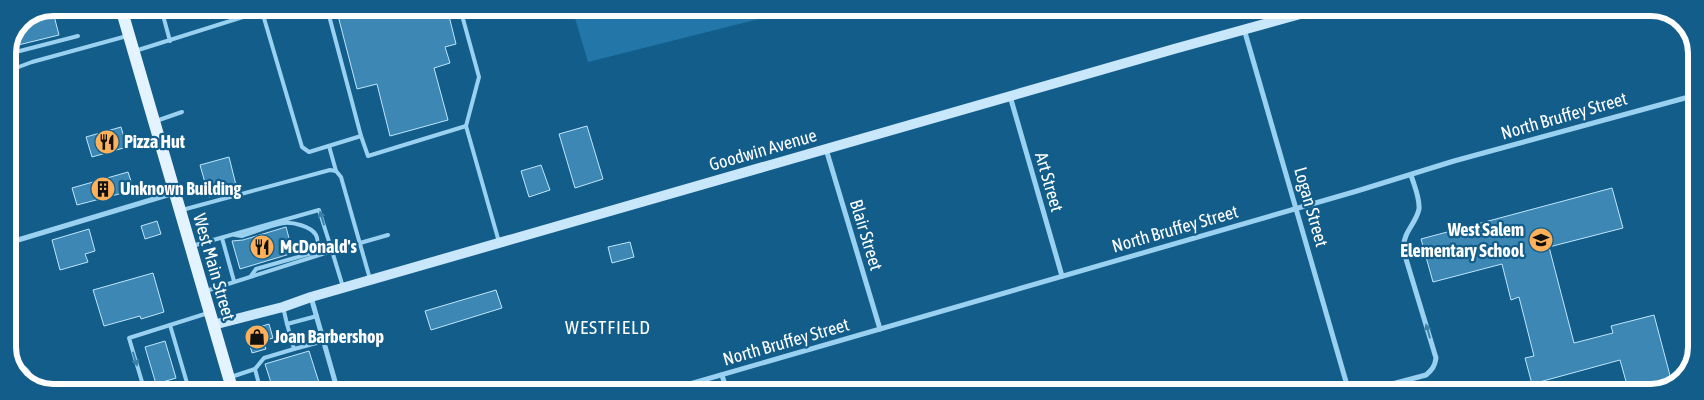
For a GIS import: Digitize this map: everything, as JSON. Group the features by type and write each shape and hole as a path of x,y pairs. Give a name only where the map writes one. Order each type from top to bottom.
{"main road":[{"name":"West Main Street","path":"123,16 230,384"}],"street":[{"name":"Goodwin Avenue","path":"211,319 283,307 311,297 1292,16"},
{"name":"Logan Street","path":"1244,29 1348,384"},
{"name":"Art Street","path":"1010,96 1062,276"},
{"name":"North Bruffey Street","path":"690,384 1688,96"},
{"name":"Blair Street","path":"826,149 880,329"},
{"path":"1392,384 1426,375 1435,365 1436,358 1403,249 1406,232 1417,215 1419,207 1411,175"},
{"path":"16,241 174,193"},
{"path":"311,297 336,384"},
{"path":"722,375 725,384"}],"lane":[{"path":"163,16 170,41"},
{"path":"134,52 246,16"},
{"path":"263,16 302,147 308,152 361,136"},
{"path":"329,16 368,156 466,126"},
{"path":"462,16 479,77 466,126 500,243"},
{"path":"16,52 78,36"},
{"path":"16,68 129,36"},
{"path":"154,121 182,112"},
{"path":"330,146 336,171 341,177 371,280"},
{"path":"180,211 308,175 330,170 336,171"},
{"path":"190,247 319,210 343,288"},
{"path":"232,235 242,236 285,223 311,229 316,235 316,249 312,252 256,269 251,276"},
{"path":"360,243 388,235"},
{"path":"222,238 234,282"},
{"path":"204,291 332,251"},
{"path":"283,307 294,349"},
{"path":"287,324 317,316"},
{"path":"143,384 129,338 170,325 211,319"},
{"path":"170,325 187,383 184,384"},
{"path":"228,377 255,369 264,358 324,341"},
{"path":"255,369 259,384"}],"shaded area":[{"path":"574,16 771,16 588,62"}],"building":[{"path":"54,16 59,35 17,45 22,33 27,27 33,22 46,17"},
{"path":"338,16 449,16 456,44 445,47 450,63 434,68 448,120 390,136 377,84 357,89"},
{"path":"587,126 603,179 575,188 559,134"},
{"name":"Pizza Hut","path":"121,127 127,147 92,157 86,137"},
{"path":"229,157 237,189 209,197 200,165"},
{"path":"541,165 550,190 529,197 521,171"},
{"name":"Unknown Building","path":"128,172 134,190 77,205 72,188"},
{"path":"1612,188 1623,228 1549,247 1574,343 1613,333 1611,326 1654,315 1671,378 1663,382 1651,384 1627,384 1620,360 1532,384 1525,358 1534,356 1519,297 1511,300 1502,264 1433,282 1421,239"},
{"path":"157,221 161,234 145,239 141,226"},
{"name":"McDonald's","path":"286,227 293,253 240,269 232,241 243,240"},
{"path":"89,229 95,251 85,254 88,262 60,270 52,240"},
{"path":"630,242 634,257 612,263 608,247"},
{"path":"153,273 164,312 141,319 140,316 104,326 93,290"},
{"path":"496,290 502,308 431,330 425,311"},
{"path":"269,324 273,338 263,341 266,349 252,353 246,331"},
{"path":"165,341 176,378 156,384 145,347"},
{"path":"309,351 319,384 271,384 265,364"}],"place":[{"name":"Pizza Hut","path":"107,142"},
{"name":"Unknown Building","path":"103,189"},
{"name":"West Salem Elementary School","path":"1541,240"},
{"name":"McDonald's","path":"262,247"},
{"name":"Joan Barbershop","path":"257,337"}],"district":[{"name":"WESTFIELD","path":"608,327"}]}
